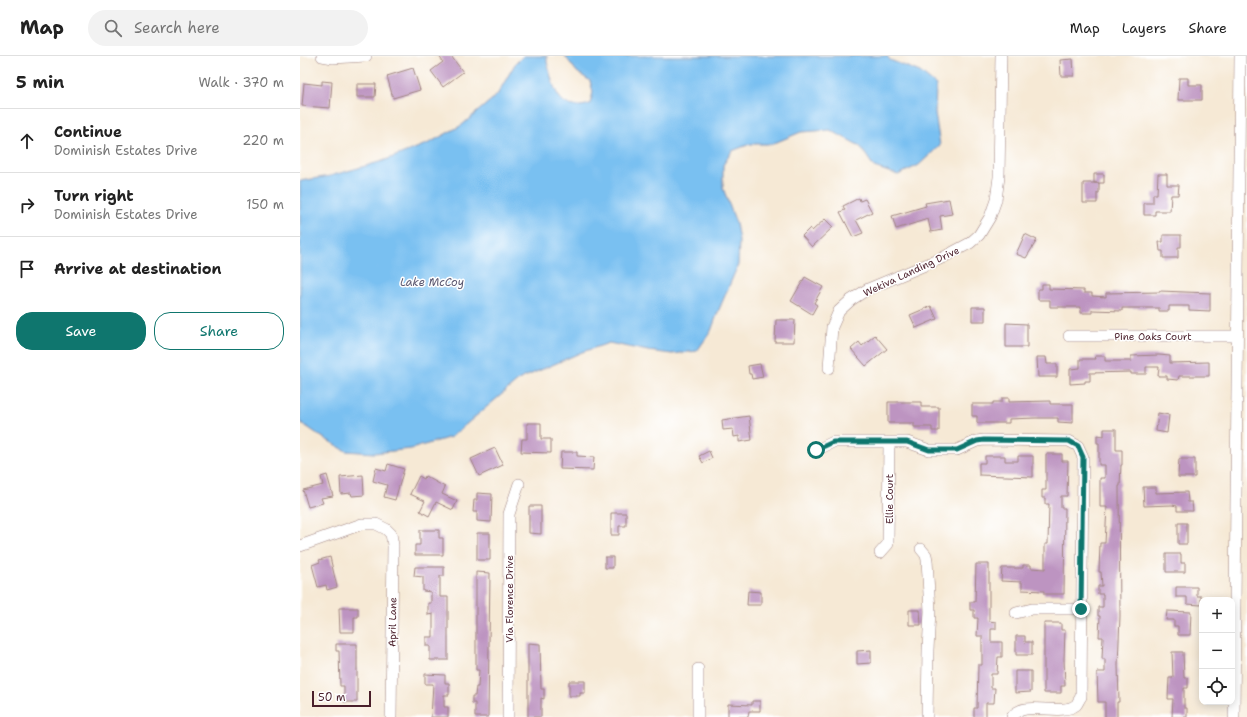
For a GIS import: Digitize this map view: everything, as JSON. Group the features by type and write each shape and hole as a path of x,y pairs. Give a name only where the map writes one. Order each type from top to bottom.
{"street":[{"path":"322,56 333,58 366,56"},
{"name":"Wekiva Landing Drive","path":"829,368 832,327 839,311 851,300 868,289 942,258 970,243 979,234 990,217 996,200 999,177 1002,56"},
{"path":"1234,717 1237,336 1243,158 1240,56"},
{"name":"Pine Oaks Court","path":"1069,336 1237,336"},
{"path":"816,450 833,442 907,442 929,450 957,450 977,441 984,440 1069,441 1078,446 1083,457 1081,697 1076,705 1067,710 1024,710 1014,714 1012,717"},
{"name":"Ellie Court","path":"880,553 888,544 889,442"},
{"name":"Via Florence Drive","path":"508,717 509,514 519,484"},
{"name":"April Lane","path":"300,546 362,524 376,524 386,529 390,534 393,545 391,717"},
{"path":"921,549 926,554 930,594 927,717"},
{"path":"1016,613 1032,609 1081,609"},
{"path":"698,669 698,717"}],"water":[{"name":"Lake McCoy","path":"523,56 547,56 552,81 559,96 564,102 570,105 579,106 590,104 593,92 590,81 577,72 565,56 887,56 890,60 920,72 936,85 935,113 940,145 919,165 898,175 874,167 860,146 830,130 801,132 772,144 750,144 732,151 723,165 723,188 736,223 739,241 738,265 711,331 697,351 672,354 609,343 582,352 520,379 451,437 411,449 374,453 346,451 300,422 300,181 330,176 383,161 429,143 462,125 497,95 515,64"}],"building":[{"path":"439,56 451,56 463,72 443,87 431,71 443,62"},
{"path":"1073,59 1074,76 1061,76 1060,60"},
{"path":"413,68 420,90 393,98 387,76"},
{"path":"1179,78 1188,78 1188,85 1202,85 1202,100 1178,100"},
{"path":"322,81 332,82 330,108 302,106 304,83 322,85"},
{"path":"357,84 376,84 375,97 357,97"},
{"path":"1094,174 1104,174 1104,183 1094,183"},
{"path":"1158,174 1167,174 1167,185 1179,185 1178,195 1171,195 1170,211 1155,211 1155,215 1144,215 1144,203 1153,203 1153,194 1157,194"},
{"path":"1083,183 1099,183 1097,203 1083,203"},
{"path":"859,198 860,201 865,199 872,212 856,220 863,233 853,237 840,212 845,210 843,206"},
{"path":"949,199 952,214 940,216 942,230 931,232 928,219 896,229 892,216 926,206 925,203"},
{"path":"825,219 833,227 812,247 802,236 810,228 812,231"},
{"path":"1025,234 1037,240 1026,258 1016,254"},
{"path":"1163,235 1181,235 1181,247 1178,247 1178,258 1163,258 1163,251 1160,251 1159,242 1163,242"},
{"path":"805,277 823,287 814,303 817,305 812,314 791,301"},
{"path":"1042,284 1049,284 1049,289 1084,290 1084,293 1092,293 1092,296 1106,297 1106,293 1160,291 1210,293 1210,311 1189,310 1189,306 1169,306 1169,311 1159,311 1159,308 1122,308 1122,311 1092,310 1092,313 1081,313 1081,307 1050,307 1050,300 1038,300 1038,289 1042,289"},
{"path":"931,306 937,319 916,328 910,315"},
{"path":"972,307 985,307 985,321 972,321"},
{"path":"776,320 795,320 794,342 775,342"},
{"path":"1006,323 1027,324 1027,347 1006,347"},
{"path":"875,335 887,349 866,366 851,349 859,342 862,346"},
{"path":"1095,356 1105,356 1105,361 1131,361 1131,356 1170,356 1170,363 1209,362 1209,376 1179,376 1178,380 1167,379 1167,376 1158,376 1159,367 1146,367 1146,374 1131,374 1131,372 1090,373 1090,381 1085,381 1085,383 1070,384 1070,369 1080,368 1080,359 1096,359"},
{"path":"1037,357 1046,357 1047,364 1057,364 1057,377 1038,377"},
{"path":"760,364 763,377 752,379 751,374 749,374 748,366"},
{"path":"1002,398 1009,398 1009,402 1050,401 1050,404 1073,404 1073,423 1058,422 1058,418 1036,418 1009,419 1009,423 977,423 977,416 972,416 972,404 993,404 993,402 1002,402"},
{"path":"888,402 921,402 921,407 939,407 939,431 932,431 932,427 914,427 914,423 888,423"},
{"path":"1158,413 1169,415 1167,433 1156,431"},
{"path":"749,416 752,440 739,442 739,436 734,437 733,429 723,430 722,420"},
{"path":"527,423 541,423 541,439 551,439 551,453 521,452 522,439 527,439"},
{"path":"1104,429 1116,429 1116,450 1122,450 1122,465 1119,486 1120,616 1118,665 1119,702 1117,702 1117,717 1105,717 1105,702 1098,702 1097,672 1105,672 1105,659 1102,659 1103,637 1099,637 1100,616 1098,616 1098,607 1103,607 1103,594 1098,594 1098,586 1102,586 1101,572 1099,572 1100,543 1105,543 1107,507 1100,507 1100,478 1105,478 1105,465 1099,465 1099,443 1097,443 1097,435 1104,436"},
{"path":"495,448 503,465 479,476 471,459"},
{"path":"709,451 712,458 703,463 699,456"},
{"path":"561,452 577,452 577,456 594,457 593,470 560,469"},
{"path":"1046,454 1062,454 1062,461 1068,461 1067,496 1061,496 1061,508 1065,508 1064,594 1044,594 1044,591 1022,590 1022,582 1001,581 1002,568 1023,568 1023,565 1031,565 1031,568 1045,569 1045,544 1048,544 1049,504 1045,504 1045,498 1042,498 1042,490 1046,490"},
{"path":"985,456 1005,456 1005,461 1018,461 1018,456 1033,456 1033,477 979,475 979,463 985,463"},
{"path":"1179,459 1195,459 1195,477 1178,477"},
{"path":"388,464 404,469 395,500 384,497 387,485 373,481 376,468 386,471"},
{"path":"327,475 333,496 321,498 323,503 308,507 303,490 323,485 321,477"},
{"path":"363,475 364,495 352,496 351,493 341,494 340,477"},
{"path":"419,476 424,479 425,476 445,487 442,494 457,501 453,510 436,502 429,516 420,511 425,501 410,494"},
{"path":"1143,487 1156,487 1156,493 1187,492 1188,502 1192,502 1193,511 1177,511 1177,506 1172,505 1144,506"},
{"path":"477,493 492,494 491,522 477,521 477,512 473,512 474,500 477,500"},
{"path":"529,506 541,506 541,534 529,533"},
{"path":"611,513 626,513 626,526 619,526 619,535 611,535"},
{"path":"1178,523 1187,523 1187,544 1178,544"},
{"path":"420,530 439,530 439,538 443,538 443,555 415,555 415,545 420,545"},
{"path":"477,533 490,533 490,560 477,560"},
{"path":"1166,554 1181,554 1181,563 1185,563 1185,572 1166,572"},
{"path":"330,557 337,587 327,590 326,585 318,587 312,565 320,562 319,560"},
{"path":"605,557 613,557 613,568 605,568"},
{"path":"976,564 989,564 989,621 996,622 996,629 991,629 991,642 1002,642 1002,657 998,657 997,674 991,674 991,688 995,688 994,703 986,703 986,717 974,717 974,708 977,708 978,665 982,665 982,636 977,636 978,618 974,618 974,610 970,610 970,602 975,602"},
{"path":"415,567 444,567 444,576 440,576 440,597 448,597 448,660 430,660 430,646 426,646 426,637 433,637 433,614 428,615 428,603 431,603 431,592 423,591 423,577 414,576"},
{"path":"476,572 490,573 488,717 475,717 475,703 472,703 472,696 475,696 476,687 478,687 479,670 476,670"},
{"path":"1176,587 1197,587 1197,596 1201,596 1199,597 1199,605 1187,604 1187,597 1176,597"},
{"path":"748,591 761,592 761,605 747,605"},
{"path":"339,608 358,608 358,617 354,617 354,632 340,632"},
{"path":"909,610 920,610 921,625 909,625"},
{"path":"1167,611 1191,612 1190,635 1178,635 1178,626 1174,626 1174,620 1166,620"},
{"path":"1044,623 1061,623 1061,630 1065,630 1065,686 1061,686 1061,693 1044,693"},
{"path":"1016,636 1025,636 1025,642 1032,642 1032,655 1016,655"},
{"path":"528,643 540,644 541,689 544,689 544,699 541,698 541,717 528,717"},
{"path":"336,644 357,644 357,702 344,702 344,686 340,686 339,651 336,651"},
{"path":"871,650 871,663 857,664 857,651"},
{"path":"1172,652 1183,652 1184,678 1188,678 1188,688 1184,688 1184,708 1187,708 1187,717 1172,717 1173,699 1168,699 1169,678 1173,678"},
{"path":"1015,671 1031,671 1031,692 1015,693"},
{"path":"425,674 445,675 445,683 449,683 449,695 444,695 444,707 448,707 448,717 431,717 433,684 425,684"},
{"path":"569,681 585,681 585,693 580,693 580,696 569,696"},
{"path":"752,701 760,701 760,711 749,711 748,717 728,717 728,704 752,705"}],"route":[{"path":"816,450 833,442 907,442 929,450 957,450 977,441 984,440 1069,441 1078,446 1083,457 1081,609"}]}
